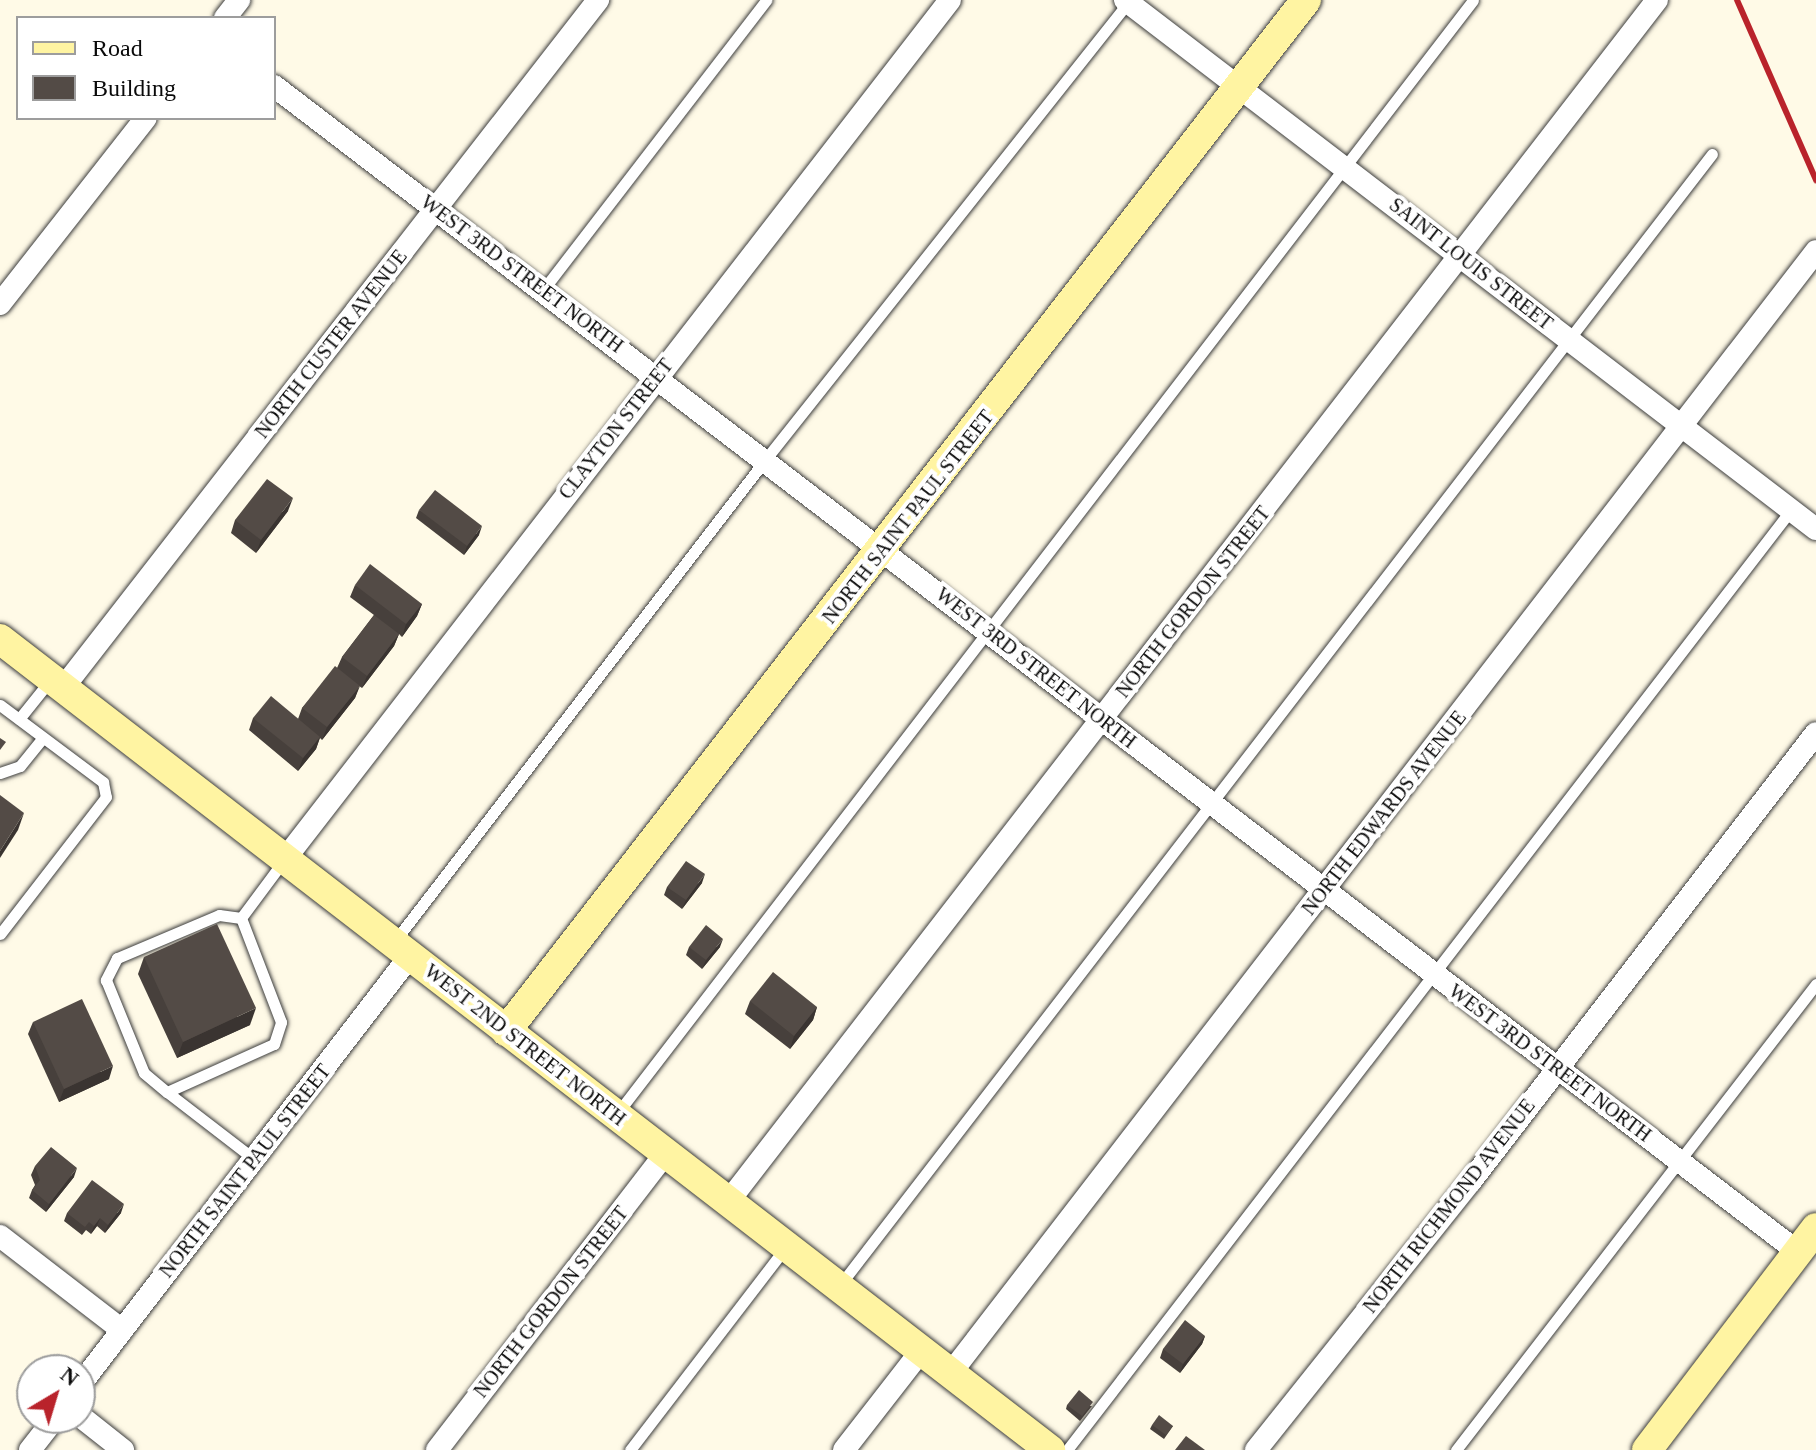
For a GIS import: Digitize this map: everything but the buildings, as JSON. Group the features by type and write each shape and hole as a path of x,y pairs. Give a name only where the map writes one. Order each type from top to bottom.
{"street":[{"path":"227,16 239,0"},
{"name":"NORTH CUSTER AVENUE","path":"57,683 437,208 598,0"},
{"name":"CLAYTON STREET","path":"285,859 950,0"},
{"name":"NORTH SAINT PAUL STREET","path":"506,1031 1306,0"},
{"name":"NORTH GORDON STREET","path":"728,1202 1657,0"},
{"name":"SAINT LOUIS STREET","path":"1128,1 1816,529"},
{"name":"WEST 3RD STREET NORTH","path":"276,87 1679,1162 1810,1240"},
{"path":"0,304 144,120"},
{"name":"NORTH EDWARDS AVENUE","path":"950,1374 1816,251"},
{"name":"WEST 2ND STREET NORTH","path":"0,639 1050,1449"},
{"name":"NORTH RICHMOND AVENUE","path":"1256,1450 1557,1069 1816,733"},
{"name":"NORTH SAINT PAUL STREET","path":"96,1364 254,1159 402,950"},
{"name":"NORTH GORDON STREET","path":"437,1450 665,1154"},
{"path":"0,1236 122,1330"},
{"path":"1647,1450 1810,1240"},
{"path":"844,1450 921,1351"},
{"path":"96,1429 123,1450"},
{"path":"30,1450 42,1434"}],"lane":[{"path":"543,290 766,0"},
{"path":"616,1116 985,629 1473,0"},
{"path":"402,950 765,460 1128,1"},
{"path":"838,1287 1214,805 1712,154"},
{"path":"1050,1449 1432,973 1791,510"},
{"path":"19,719 57,683"},
{"path":"0,705 103,782 106,797 0,934"},
{"path":"0,773 20,766 43,738"},
{"path":"241,918 285,859"},
{"path":"241,918 219,915 117,958 106,980 144,1073 254,1159"},
{"path":"167,1092 274,1044 281,1022 241,918"},
{"path":"1456,1450 1816,984"},
{"path":"630,1450 786,1247"}],"railway":[{"path":"1737,0 1816,180"}]}
